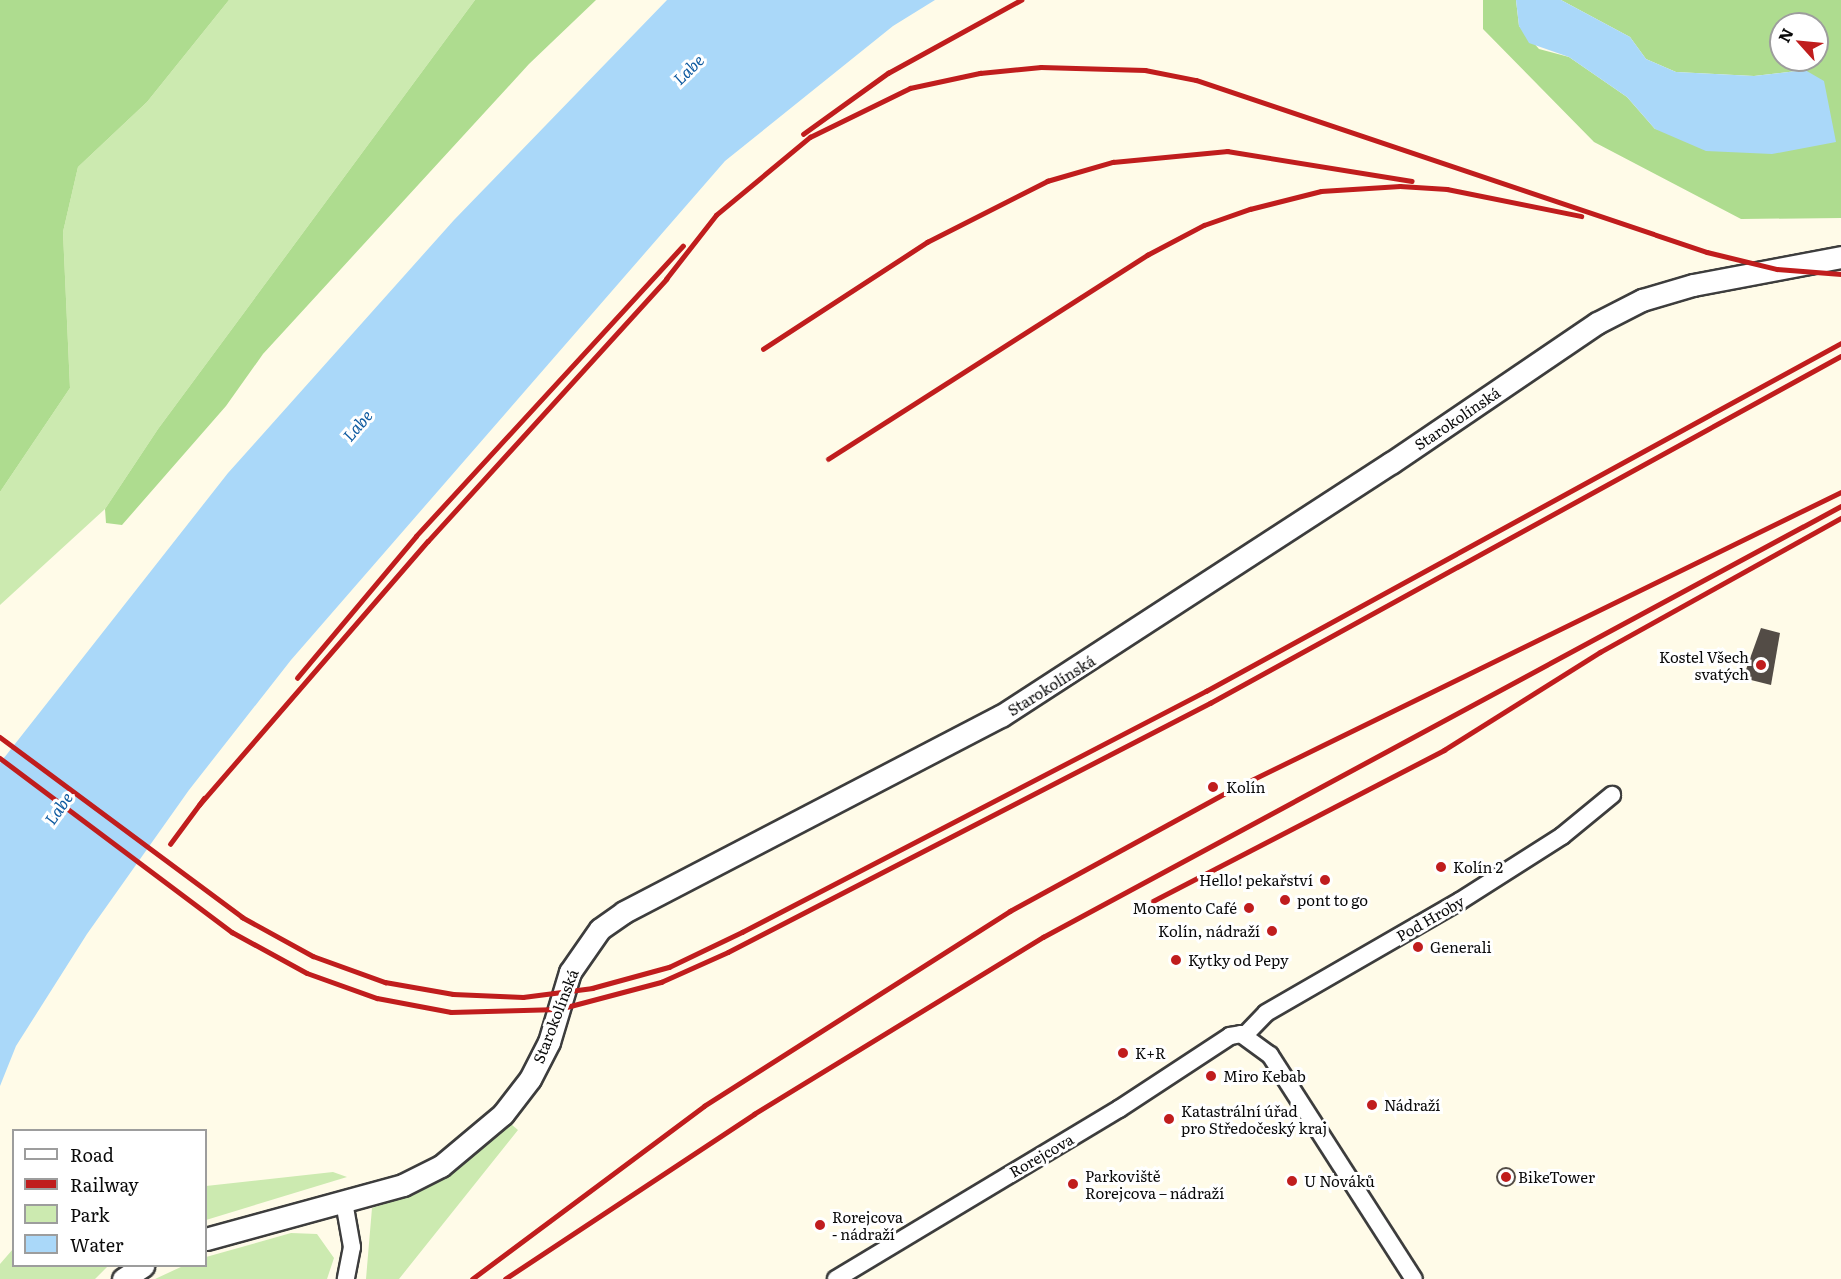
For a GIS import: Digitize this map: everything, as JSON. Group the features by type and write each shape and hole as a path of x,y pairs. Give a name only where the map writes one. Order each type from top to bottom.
{"street":[{"name":"Starokolínská","path":"207,1239 403,1185 441,1166 503,1114 530,1079 549,1042 570,972 583,948 624,912 1001,717 1371,476 1597,323 1642,300 1693,285 1841,257"},
{"name":"Pod Hroby","path":"1245,1035 1272,1009 1460,901 1562,836 1612,795"},
{"path":"1245,1035 1270,1055 1414,1279"},
{"name":"Rorejcova","path":"836,1279 1119,1109 1230,1036 1245,1035"},
{"path":"344,1202 352,1247 346,1279"},
{"path":"123,1279 141,1267"}],"green space":[{"path":"0,0 229,0 147,102 78,167 63,232 70,388 0,492"},
{"path":"229,0 475,0 158,429 105,509 0,605 0,492 70,388 63,232 78,167 147,102"},
{"path":"475,0 596,0 529,64 263,354 226,406 122,525 106,523 105,509 158,429"},
{"path":"1483,0 1516,0 1519,26 1539,49 1569,57 1627,97 1655,129 1835,142 1823,96 1806,72 1829,72 1829,12 1769,12 1769,72 1788,72 1754,76 1676,72 1646,59 1630,37 1561,0 1841,0 1841,218 1741,219 1594,142 1483,29"},
{"path":"511,1124 518,1130 399,1279 366,1279 372,1208 410,1196 461,1167"},
{"path":"333,1172 347,1177 207,1220 207,1186"},
{"path":"291,1233 317,1234 334,1258 327,1279 155,1279 181,1267 207,1267 207,1257"},
{"path":"12,1250 12,1267 107,1267 95,1279 0,1279 0,1264"}],"water":[{"name":"Labe","path":"667,0 935,0 893,26 725,161 291,660 189,790 87,934 16,1046 0,1086 0,763 228,473 454,220"},
{"path":"1516,0 1561,0 1630,37 1646,59 1676,72 1754,76 1808,72 1824,81 1836,142 1772,154 1706,151 1655,129 1627,97 1569,57 1529,43 1519,26"}],"building":[{"name":"Kostel Všech svatých","path":"1761,628 1780,633 1771,685 1743,678"},
{"name":"BikeTower","path":"1506,1167 1513,1170 1516,1177 1513,1184 1506,1187 1499,1184 1496,1177 1499,1170"}],"railway":[{"path":"803,134 888,73 1021,0"},
{"path":"199,805 428,541 666,279 716,215 810,137 910,88 980,73 1041,67 1145,70 1196,80 1707,252 1777,269 1841,274"},
{"path":"763,349 927,242 1047,181 1113,162 1227,151 1412,181"},
{"path":"828,459 1147,255 1204,225 1250,209 1321,191 1400,186 1447,189 1581,216"},
{"path":"297,678 416,536 683,246"},
{"path":"0,737 242,917 313,956 385,982 453,994 523,997 592,988 669,967 742,932 1206,691 1841,343"},
{"path":"0,758 232,932 307,973 377,998 451,1012 559,1009 661,982 728,952 1210,703 1841,356"},
{"path":"472,1279 704,1106 1010,911 1227,792 1841,492"},
{"path":"505,1279 754,1114 1043,937 1841,506"},
{"path":"1153,901 1444,750 1600,652 1841,518"},
{"path":"170,844 204,798"}],"place":[{"name":"Kostel Všech svatých","path":"1761,665"},
{"name":"Kolín","path":"1213,787"},
{"name":"Kolín 2","path":"1441,867"},
{"name":"Hello! pekařství","path":"1325,880"},
{"name":"pont to go","path":"1285,900"},
{"name":"Momento Café","path":"1249,908"},
{"name":"Kolín, nádraží","path":"1272,931"},
{"name":"Generali","path":"1418,947"},
{"name":"Kytky od Pepy","path":"1176,960"},
{"name":"K+R","path":"1123,1053"},
{"name":"Miro Kebab","path":"1211,1076"},
{"name":"Nádraží","path":"1372,1105"},
{"name":"Katastrální úřad pro Středočeský kraj","path":"1169,1119"},
{"name":"BikeTower","path":"1506,1177"},
{"name":"U Nováků","path":"1292,1181"},
{"name":"Parkoviště Rorejcova – nádraží","path":"1073,1184"},
{"name":"Rorejcova - nádraží","path":"820,1225"}]}
